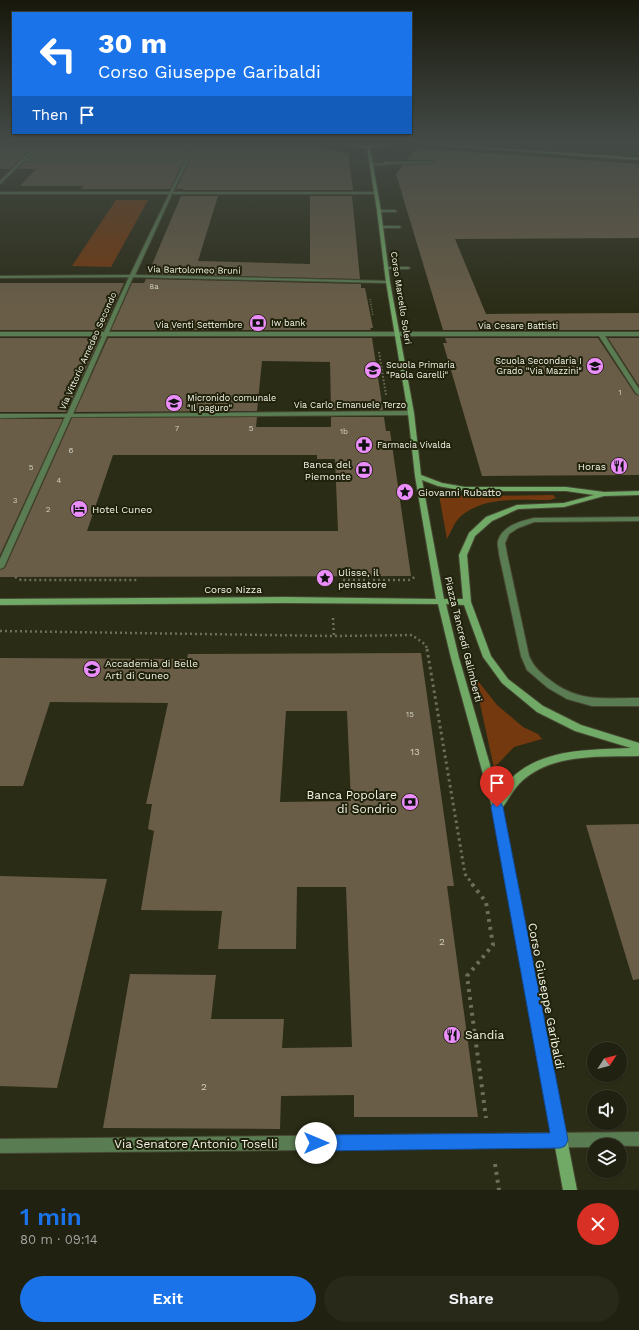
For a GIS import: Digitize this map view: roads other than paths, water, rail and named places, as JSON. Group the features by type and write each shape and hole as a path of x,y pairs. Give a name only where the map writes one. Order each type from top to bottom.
{"street":[{"name":"Via Vittorio Amedeo Secondo","path":"0,567 167,200"},
{"name":"Corso Marcello Soleri","path":"377,200 388,282 411,413 418,476"},
{"path":"379,211 395,211"},
{"path":"381,227 399,227"},
{"path":"386,268 408,268"},
{"name":"Via Bartolomeo Bruni","path":"0,277 132,276 388,282"},
{"name":"Via Venti Settembre","path":"0,334 398,334"},
{"name":"Via Cesare Battisti","path":"398,334 639,334"},
{"path":"601,334 639,393"},
{"name":"Via Carlo Emanuele Terzo","path":"0,416 411,413"},
{"name":"Piazza Tancredi Galimberti","path":"418,476 440,485 465,489 566,489 604,494 639,493"},
{"name":"Piazza Tancredi Galimberti","path":"418,476 441,602 455,658 497,807"},
{"name":"Piazza Tancredi Galimberti","path":"604,494 564,505 517,508 489,519 472,535 463,555 467,602 487,657 504,681 540,709 578,728 639,747"},
{"path":"639,519 534,520 519,525 508,532 502,541 503,554 524,649 530,668 551,686 570,697 592,702 639,702"},
{"name":"Corso Nizza","path":"0,602 285,600 467,602"},
{"path":"497,807 518,778 540,764 563,756 639,752"},
{"name":"Corso Giuseppe Garibaldi","path":"497,807 570,1190"},
{"name":"Via Senatore Antonio Toselli","path":"0,1146 639,1139"}],"place":[{"name":"Iw bank","path":"258,323"},
{"name":"Scuola Secondaria I Grado \"Via Mazzini\"","path":"595,366"},
{"name":"Scuola Primaria \"Paola Garelli\"","path":"373,370"},
{"name":"Micronido comunale \"Il paguro\"","path":"174,403"},
{"name":"Farmacia Vivalda","path":"364,445"},
{"name":"Horas","path":"619,466"},
{"name":"Banca del Piemonte","path":"364,470"},
{"name":"Giovanni Rubatto","path":"405,492"},
{"name":"Hotel Cuneo","path":"79,509"},
{"name":"Ulisse, il pensatore","path":"325,578"},
{"name":"Accademia di Belle Arti di Cuneo","path":"92,669"},
{"name":"Banca Popolare di Sondrio","path":"410,802"},
{"name":"Sandia","path":"452,1035"}]}
